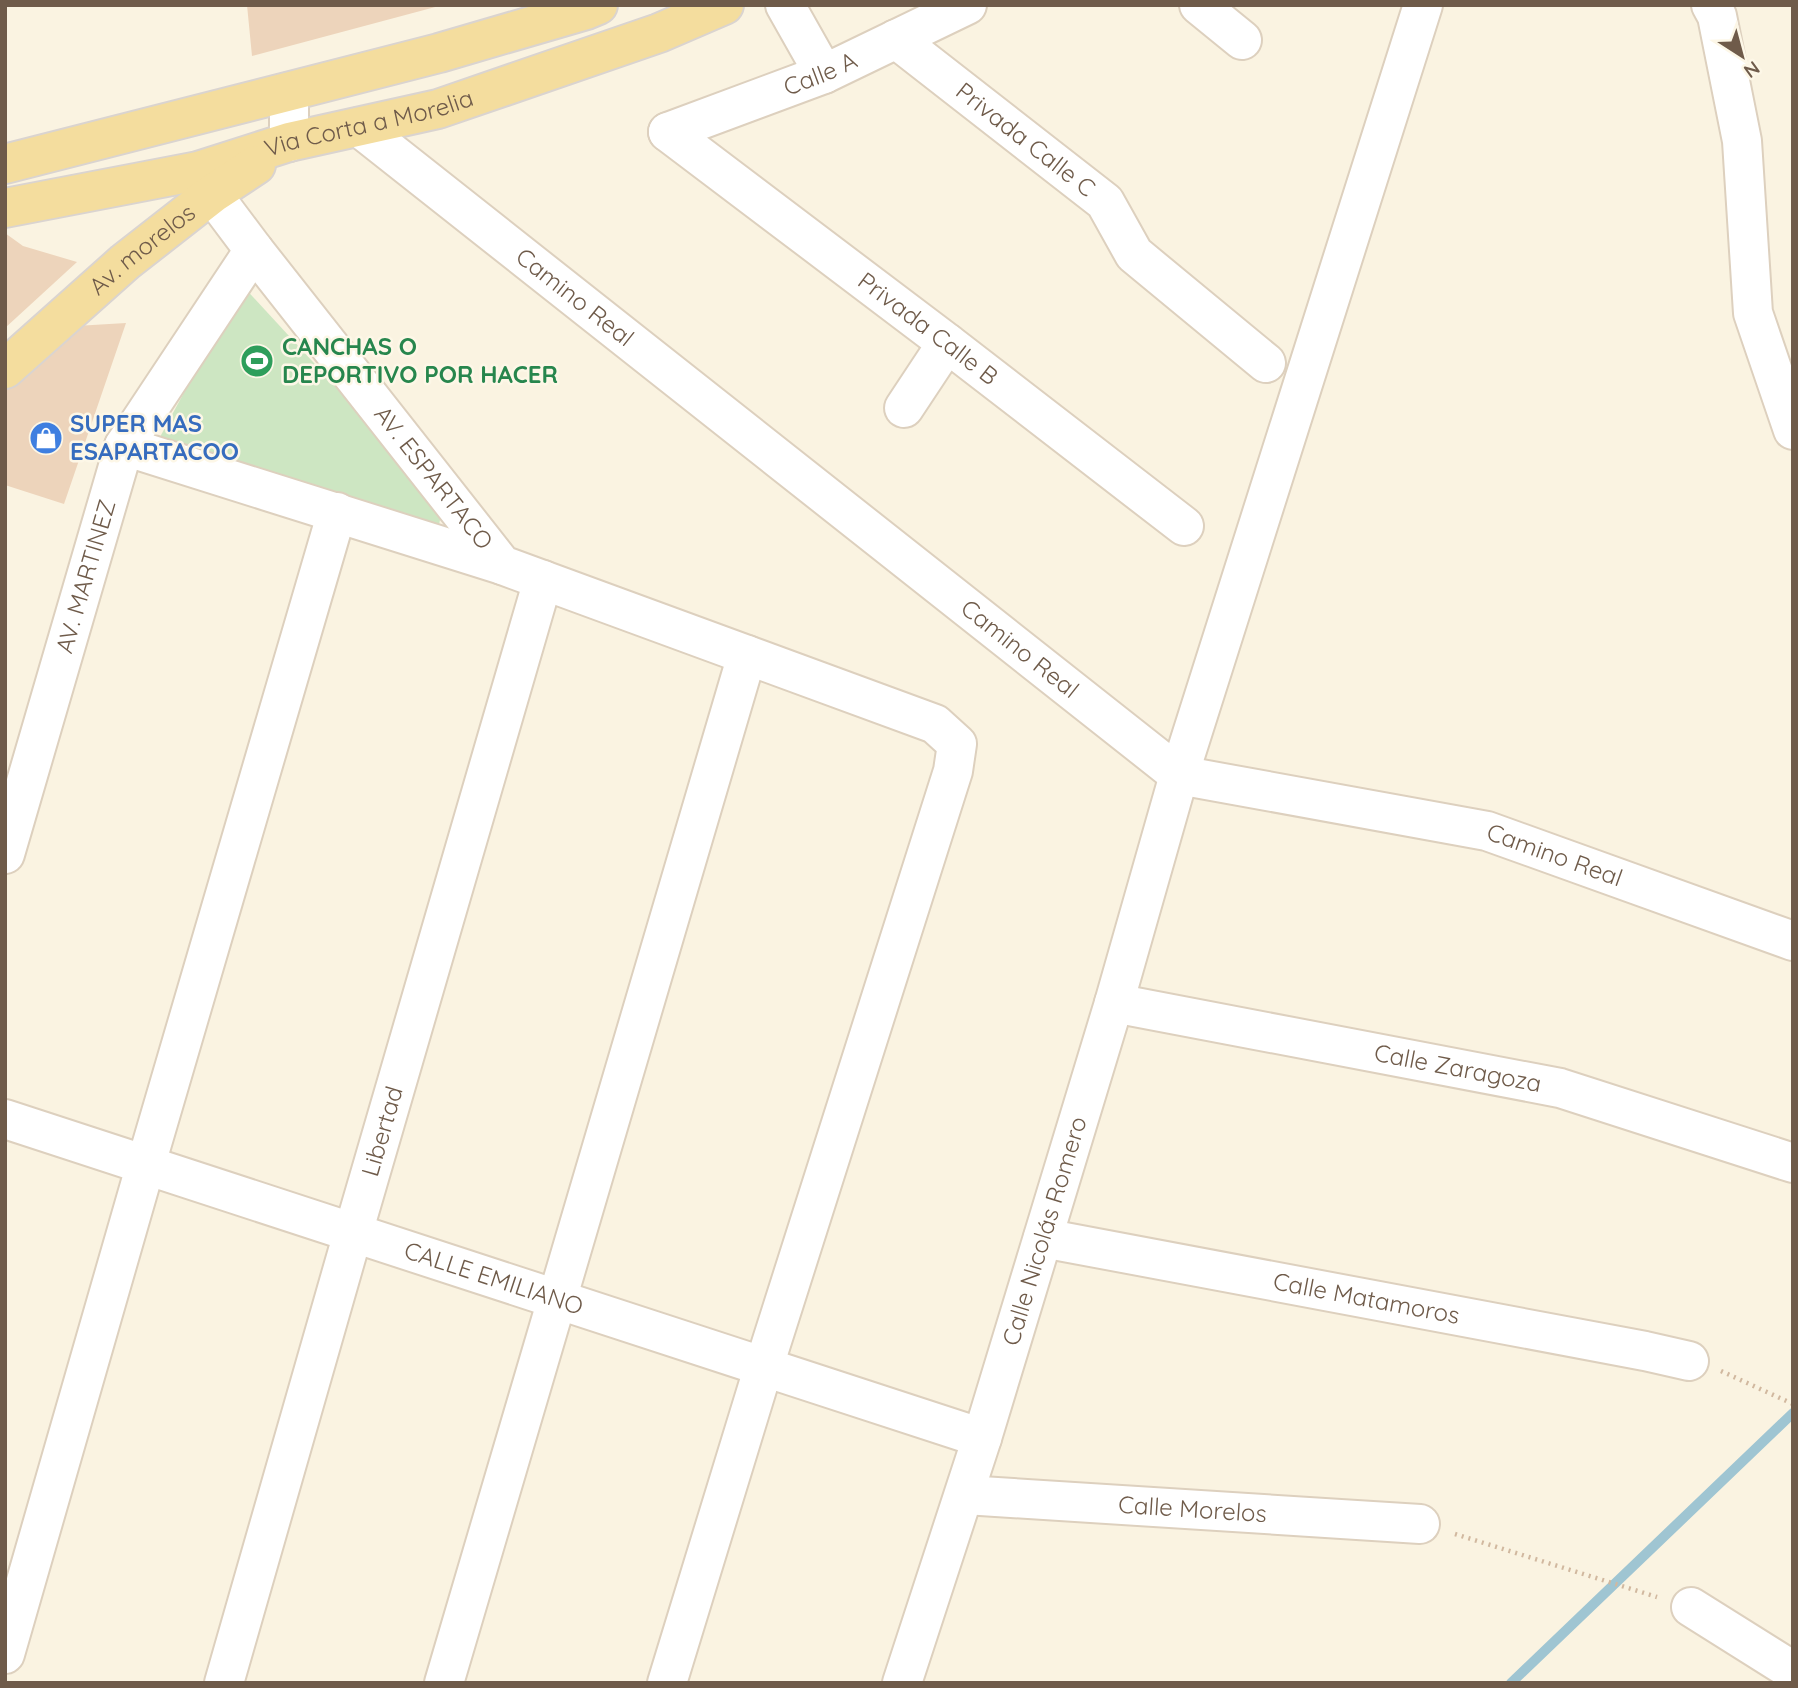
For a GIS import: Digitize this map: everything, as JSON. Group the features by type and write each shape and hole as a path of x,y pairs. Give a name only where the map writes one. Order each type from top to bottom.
{"main road":[{"name":"Via Corta a Morelia","path":"5,208 198,171 289,142 438,110 659,33 724,5"},
{"name":"Via Corta a Morelia","path":"5,164 439,53 592,7"},
{"name":"Av. morelos","path":"5,369 125,262 212,194 289,142"}],"street":[{"path":"785,5 824,74"},
{"name":"Calle A","path":"668,132 824,74 967,5"},
{"path":"1199,5 1241,40"},
{"name":"Calle Nicolás Romero","path":"902,1683 965,1495 1114,1003 1179,775 1423,5"},
{"path":"1720,9 1742,141 1753,313 1793,430"},
{"name":"Privada Calle C","path":"896,39 1105,202 1134,254 1266,363"},
{"path":"289,92 289,142"},
{"name":"Camino Real","path":"359,127 1179,775 1487,831 1793,941"},
{"name":"Privada Calle B","path":"668,132 1184,526"},
{"name":"AV. ESPARTACO","path":"212,194 502,565"},
{"name":"AV. MARTINEZ","path":"5,854 124,446 254,250"},
{"path":"904,408 947,343"},
{"name":"AV. ESPARTACO","path":"124,446 502,565 935,724 957,744 953,771 764,1366"},
{"path":"5,1654 337,512"},
{"name":"Libertad","path":"224,1683 543,580"},
{"path":"444,1683 747,655"},
{"name":"Calle Zaragoza","path":"1114,1003 1560,1088 1793,1163"},
{"name":"CALLE EMILIANO","path":"5,1119 982,1438"},
{"name":"Calle Matamoros","path":"1043,1238 1689,1361"},
{"path":"667,1683 764,1366"},
{"name":"Calle Morelos","path":"965,1495 1420,1524"},
{"path":"1691,1607 1793,1671"}],"path":[{"path":"1420,1524 1632,1589"}],"green space":[{"name":"CANCHAS O DEPORTIVO POR HACER","path":"242,285 443,503 437,536 160,437"}],"building":[{"path":"247,5 439,5 439,6 252,56"},
{"path":"5,233 23,246 77,262 5,328"},
{"name":"SUPER MAS ESAPARTACOO","path":"126,323 64,504 5,485 5,392 59,327"}],"waterway":[{"path":"1511,1683 1793,1413"}],"place":[{"name":"CANCHAS O DEPORTIVO POR HACER","path":"257,361"},
{"name":"SUPER MAS ESAPARTACOO","path":"46,438"}]}
